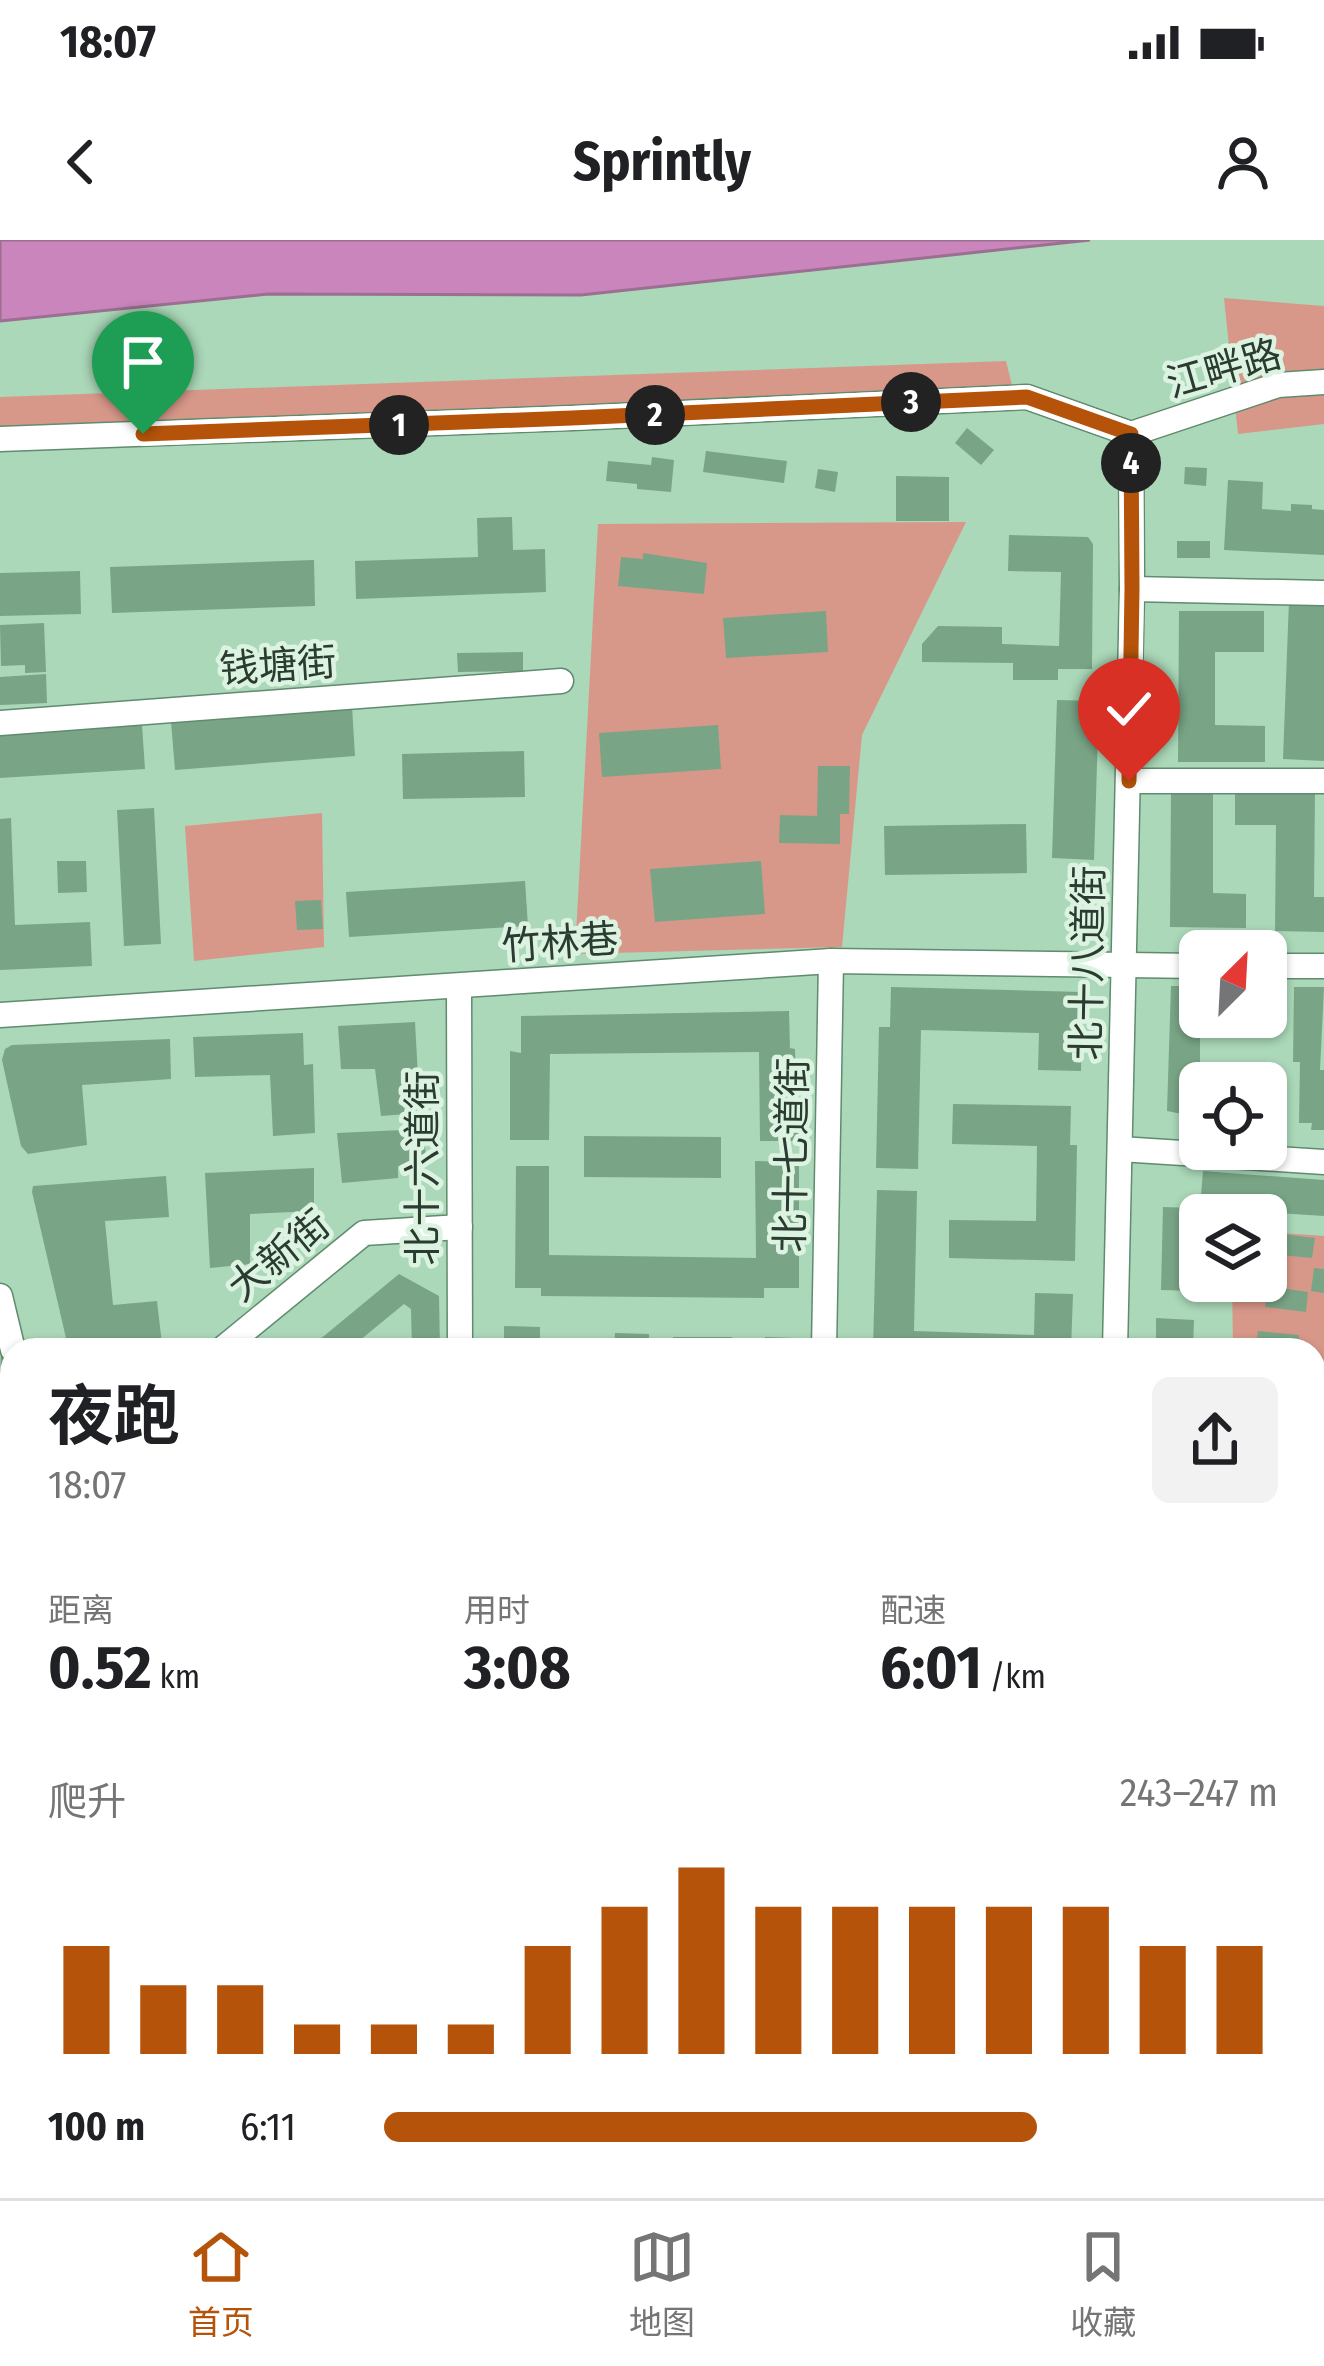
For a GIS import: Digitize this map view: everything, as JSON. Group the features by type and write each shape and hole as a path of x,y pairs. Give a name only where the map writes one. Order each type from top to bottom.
{"street":[{"name":"江畔路","path":"0,439 1027,397 1131,434 1278,385 1324,382"},
{"name":"北十八道街","path":"1115,1338 1129,781 1131,434"},
{"path":"1132,589 1324,593"},
{"name":"钱塘街","path":"0,723 561,681"},
{"path":"1129,781 1324,781"},
{"name":"竹林巷","path":"0,1016 831,961 1179,965"},
{"name":"北十七道街","path":"824,1338 831,961"},
{"path":"1287,966 1324,966"},
{"name":"北十六道街","path":"459,986 460,1338"},
{"path":"1120,1149 1324,1162"},
{"name":"大新街","path":"236,1338 364,1233 460,1227"},
{"path":"0,1298 10,1338"}],"shaded area":[{"path":"0,240 1090,240 581,295 268,294 0,321"},
{"path":"1224,298 1324,306 1324,424 1238,434"},
{"path":"1006,361 1012,385 0,439 0,397"},
{"path":"966,522 862,735 842,947 575,954 598,524"},
{"path":"322,813 324,947 194,961 185,826"},
{"path":"1287,1233 1324,1236 1324,1338 1233,1338 1232,1302 1287,1302"}],"building":[{"path":"967,428 994,450 981,465 955,443"},
{"path":"706,451 787,461 784,483 703,472"},
{"path":"652,457 674,460 671,492 606,481 608,461 651,465"},
{"path":"1185,467 1207,468 1206,486 1184,484"},
{"path":"818,469 838,472 835,492 815,488"},
{"path":"896,476 949,477 949,521 896,521"},
{"path":"1228,480 1263,482 1262,509 1291,511 1291,504 1324,510 1324,555 1224,550"},
{"path":"512,517 513,550 545,549 546,592 356,599 355,561 478,557 477,518"},
{"path":"1009,535 1088,537 1093,544 1092,669 1058,669 1058,680 1013,680 1013,663 922,662 922,644 938,626 1002,627 1002,644 1059,646 1061,572 1008,571"},
{"path":"1177,541 1210,541 1210,558 1177,558"},
{"path":"643,553 707,563 704,594 618,586 621,557 643,559"},
{"path":"314,560 315,606 112,613 110,567"},
{"path":"80,571 81,614 0,616 0,573"},
{"path":"1289,600 1324,601 1324,761 1283,759"},
{"path":"826,611 828,652 726,658 723,618"},
{"path":"1179,611 1264,611 1264,652 1215,652 1215,725 1265,726 1265,762 1178,762"},
{"path":"44,623 46,672 25,673 25,665 1,666 0,625"},
{"path":"523,652 523,671 458,672 457,653"},
{"path":"46,674 47,703 0,705 0,677"},
{"path":"1057,700 1099,701 1094,860 1052,858"},
{"path":"352,706 355,756 175,770 171,722"},
{"path":"142,725 145,769 0,778 0,734"},
{"path":"718,725 721,769 602,777 599,733"},
{"path":"524,751 525,797 403,799 402,754"},
{"path":"818,766 850,766 849,814 840,814 840,844 779,843 780,815 817,816"},
{"path":"1235,790 1315,791 1314,897 1324,897 1324,932 1275,930 1276,825 1235,825"},
{"path":"1171,793 1213,794 1213,893 1246,894 1246,928 1170,927"},
{"path":"154,808 161,944 124,946 117,810"},
{"path":"11,818 15,925 90,922 92,966 0,970 0,819"},
{"path":"1026,824 1027,873 885,875 884,826"},
{"path":"57,861 86,861 87,892 58,893"},
{"path":"761,861 765,914 655,922 650,869"},
{"path":"525,881 528,926 349,937 346,892"},
{"path":"321,900 323,929 297,930 295,901"},
{"path":"1171,986 1179,986 1179,1038 1200,1038 1200,1062 1179,1062 1179,1113 1167,1111"},
{"path":"891,987 1082,992 1081,1071 1038,1070 1039,1033 921,1030 918,1169 876,1168 879,1027 890,1027"},
{"path":"1294,987 1324,987 1320,1070 1324,1070 1324,1130 1299,1123 1300,1062 1293,1062"},
{"path":"789,1011 798,1141 760,1141 759,1052 550,1054 549,1140 510,1140 510,1051 521,1053 521,1016"},
{"path":"415,1022 420,1113 381,1116 375,1069 341,1069 338,1026"},
{"path":"303,1033 304,1065 313,1064 315,1133 273,1136 270,1075 195,1077 193,1037"},
{"path":"170,1039 171,1079 82,1085 87,1145 28,1154 21,1146 2,1060 5,1049"},
{"path":"953,1104 1071,1106 1070,1145 1077,1145 1075,1261 949,1258 949,1220 1036,1221 1037,1146 952,1144"},
{"path":"424,1129 426,1163 398,1166 398,1178 342,1183 337,1133"},
{"path":"584,1136 721,1137 721,1178 584,1177"},
{"path":"755,1161 799,1162 799,1288 764,1288 764,1298 541,1296 541,1288 515,1288 516,1166 549,1166 549,1255 756,1258"},
{"path":"314,1168 314,1211 250,1214 250,1264 210,1268 205,1173"},
{"path":"1203,1171 1324,1180 1324,1216 1287,1214 1287,1194 1201,1194"},
{"path":"166,1176 169,1217 105,1221 113,1305 157,1301 161,1338 66,1338 33,1186"},
{"path":"877,1190 917,1191 914,1331 1034,1335 1035,1293 1073,1294 1071,1338 873,1338"},
{"path":"1163,1207 1179,1207 1179,1291 1161,1290"},
{"path":"1287,1235 1315,1238 1312,1258 1287,1256"},
{"path":"1314,1268 1324,1269 1324,1293 1311,1291"},
{"path":"399,1274 439,1296 440,1338 412,1338 411,1309 404,1304 363,1338 322,1338"},
{"path":"1287,1289 1308,1292 1306,1312 1265,1307 1266,1302 1287,1302"},
{"path":"1156,1318 1194,1320 1193,1338 1156,1338"},
{"path":"504,1326 540,1327 540,1338 504,1338"},
{"path":"1258,1331 1299,1335 1299,1338 1257,1338"},
{"path":"615,1333 649,1334 649,1338 615,1338"}],"route":[{"path":"143,434 1027,397 1131,434 1129,781"}]}
